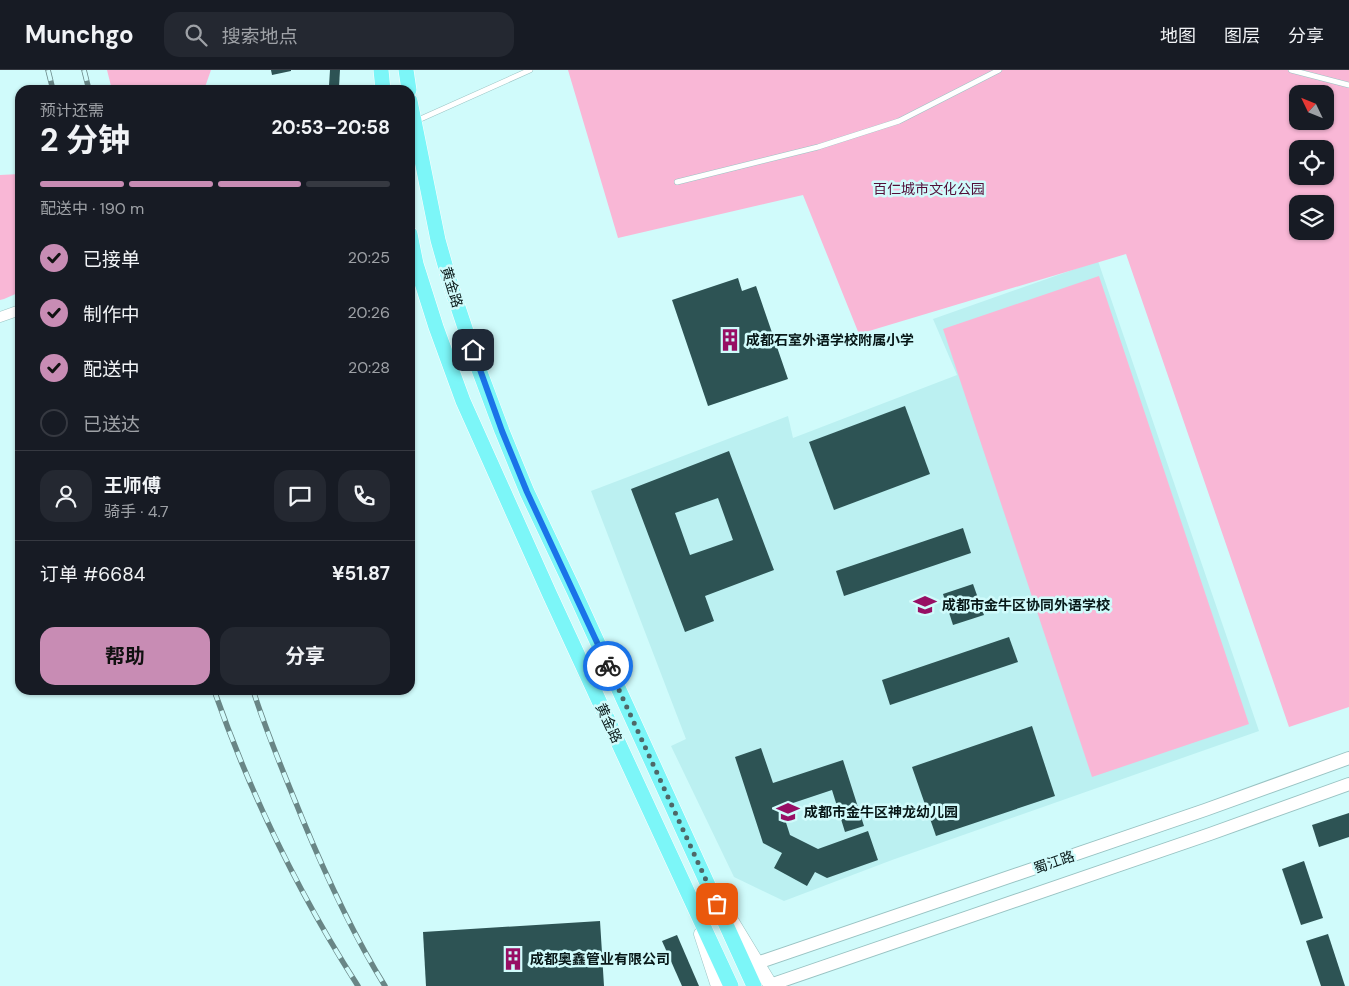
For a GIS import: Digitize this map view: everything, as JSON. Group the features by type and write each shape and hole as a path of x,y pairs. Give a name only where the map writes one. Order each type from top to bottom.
{"main road":[{"path":"381,70 382,85"},
{"path":"406,70 408,85"},
{"name":"黄金路","path":"415,148 451,286 502,431 527,492 754,986"},
{"name":"黄金路","path":"415,259 436,327 463,401 550,595 731,986"},
{"path":"702,872 770,985"},
{"path":"686,890 718,986"}],"street":[{"path":"0,317 15,312"},
{"name":"蜀江路","path":"757,964 1205,810 1349,758"},
{"name":"蜀江路","path":"770,985 1349,784"}],"lane":[{"path":"415,122 530,70"},
{"path":"677,182 818,146 899,121 999,70"},
{"path":"1291,70 1349,85"}],"shaded area":[{"name":"成都市金牛区协同外语学校","path":"1098,261 1259,731 892,860 784,901 734,877 671,746 686,739 591,491 788,416 793,438 957,375 933,319"}],"green space":[{"path":"107,70 211,70 206,85 111,85"},
{"name":"百仁城市文化公园","path":"568,70 1349,70 1349,707 1289,727 1126,254 859,334 803,195 618,238"},
{"path":"15,174 15,294 0,300 0,175"},
{"path":"1099,276 1249,724 1092,777 943,329"}],"building":[{"path":"271,70 291,70 291,71 272,75"},
{"path":"330,70 340,70 339,85 329,85"},
{"name":"成都石室外语学校附属小学","path":"738,278 742,291 756,286 788,379 708,406 672,300"},
{"path":"905,406 930,474 834,510 809,442"},
{"path":"729,451 774,570 705,596 714,621 685,632 631,489","holes":["718,498 733,540 690,555 675,513"]},
{"path":"963,528 971,553 844,596 836,571"},
{"path":"973,584 984,615 953,625 943,594"},
{"path":"1009,637 1018,662 890,705 882,680"},
{"path":"1032,726 1055,796 936,836 912,767"},
{"path":"761,748 773,783 843,760 864,826 845,832 832,790 781,807 790,835 818,849 868,831 878,860 827,878 815,872 807,886 774,868 782,853 763,843 735,757"},
{"path":"1349,813 1349,837 1319,847 1312,825"},
{"path":"1304,861 1323,918 1301,925 1282,869"},
{"name":"成都奥鑫管业有限公司","path":"600,921 604,986 426,986 423,932"},
{"path":"1328,934 1345,986 1321,986 1306,941"},
{"path":"677,935 699,986 682,986 662,941"}],"railway":[{"path":"48,70 52,85"},
{"path":"84,70 88,85"},
{"path":"216,695 243,767 277,842 336,951 358,986"},
{"path":"255,695 276,755 320,861 340,904 385,986"}],"way so far":[{"path":"608,666 717,904"}],"place":[{"name":"成都石室外语学校附属小学","path":"730,340"},
{"name":"成都市金牛区协同外语学校","path":"925,605"},
{"name":"成都市金牛区神龙幼儿园","path":"788,812"},
{"name":"成都奥鑫管业有限公司","path":"513,959"}],"route":[{"path":"473,350 502,431 527,492 608,666"}]}
